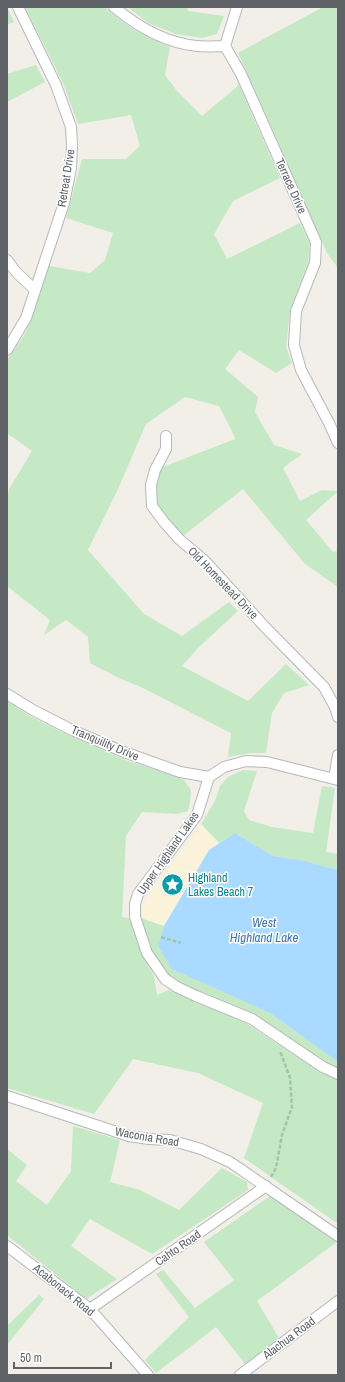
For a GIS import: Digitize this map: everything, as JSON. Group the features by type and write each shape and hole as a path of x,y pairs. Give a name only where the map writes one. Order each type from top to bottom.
{"street":[{"name":"Retreat Drive","path":"7,350 26,318 64,203 72,146 71,126 56,85 18,7"},
{"path":"114,7 145,29 172,41 197,46 225,46 237,7"},
{"name":"Terrace Drive","path":"225,46 241,74 316,242 314,263 296,311 294,344 301,370 338,443"},
{"path":"7,260 16,272 35,290"},
{"name":"Old Homestead Drive","path":"166,436 166,449 155,470 151,485 152,506 179,539 205,561 264,626 324,687 335,707 338,717"},
{"name":"Tranquility Drive","path":"7,694 40,714 74,731 124,752 180,772 209,776"},
{"path":"209,776 224,767 246,761 267,762 336,779 338,755"},
{"name":"Upper Highland Lakes","path":"209,776 197,815 138,894 135,904 135,917 147,953 164,978 177,987 252,1019 323,1067 338,1074"},
{"name":"Waconia Road","path":"7,1096 129,1136 170,1140 201,1149 230,1162 338,1236"},
{"name":"Cahto Road","path":"90,1310 266,1186"},
{"name":"Acabonack Road","path":"7,1246 90,1310 148,1375"},
{"name":"Alachua Road","path":"240,1375 338,1301"}],"path":[{"path":"161,937 181,943"},
{"path":"266,1186 276,1168 282,1134 292,1107 290,1078 274,1034"}],"green space":[{"path":"7,7 14,22 7,25"},
{"path":"25,7 105,7 120,20 136,30 170,47 165,75 177,91 202,116 239,85 280,178 233,201 214,234 227,259 300,223 310,244 308,263 290,310 286,347 292,363 276,373 239,350 225,369 258,397 255,412 274,445 302,454 283,468 300,501 322,490 338,491 306,520 333,552 338,551 338,587 305,564 243,489 179,539 152,506 155,470 235,439 219,406 185,397 146,424 118,489 88,550 144,614 182,636 229,602 238,611 198,648 182,666 248,701 286,664 309,685 284,693 272,713 266,753 250,753 228,757 231,733 90,663 88,637 66,620 44,635 50,620 7,586 7,502 9,489 32,451 7,433 7,360 25,334 49,266 90,273 105,260 113,233 66,218 82,159 126,159 140,146 131,115 78,124 63,83"},
{"path":"129,7 187,7 188,11 224,16 217,34 202,38 176,34 148,23"},
{"path":"323,7 338,7 338,268 327,253 238,53"},
{"path":"36,65 45,82 7,102 7,74"},
{"path":"7,701 30,716 70,736 128,761 184,780 191,790 188,811 177,814 142,812 126,836 122,917 129,918 142,955 154,976 157,995 169,990 246,1023 319,1071 338,1079 338,1224 244,1158 263,1103 198,1073 133,1059 94,1114 7,1088"},
{"path":"243,770 257,771 244,811 249,820 272,827 313,833 322,786 335,788 326,852 338,854 338,870 301,860 273,856 235,833 219,843 201,824 215,801 220,786 228,777"},
{"path":"141,918 164,926 158,946 173,969 270,1013 338,1062 338,1069 303,1049 277,1029 253,1015 198,993 168,974 152,951"},
{"path":"73,1126 120,1140 110,1182 140,1190 179,1210 222,1168 247,1182 248,1190 152,1254 90,1219 71,1246 117,1279 86,1299 7,1235 7,1149 27,1165 16,1181 47,1205 71,1171"},
{"path":"270,1196 337,1242 257,1301 279,1338 245,1364 216,1327 156,1373 145,1360 189,1317 156,1274 163,1270 195,1308 234,1280 204,1242"},
{"path":"39,1295 44,1299 7,1345 7,1326"}],"sand":[{"name":"Highland Lakes Beach 7","path":"201,824 219,843 209,850 164,926 141,918 143,903"}],"water":[{"name":"West Highland Lake","path":"235,833 273,856 301,860 338,870 338,1062 270,1013 172,969 158,946 164,926 209,850"}],"place":[{"name":"Highland Lakes Beach 7","path":"172,885"}]}
